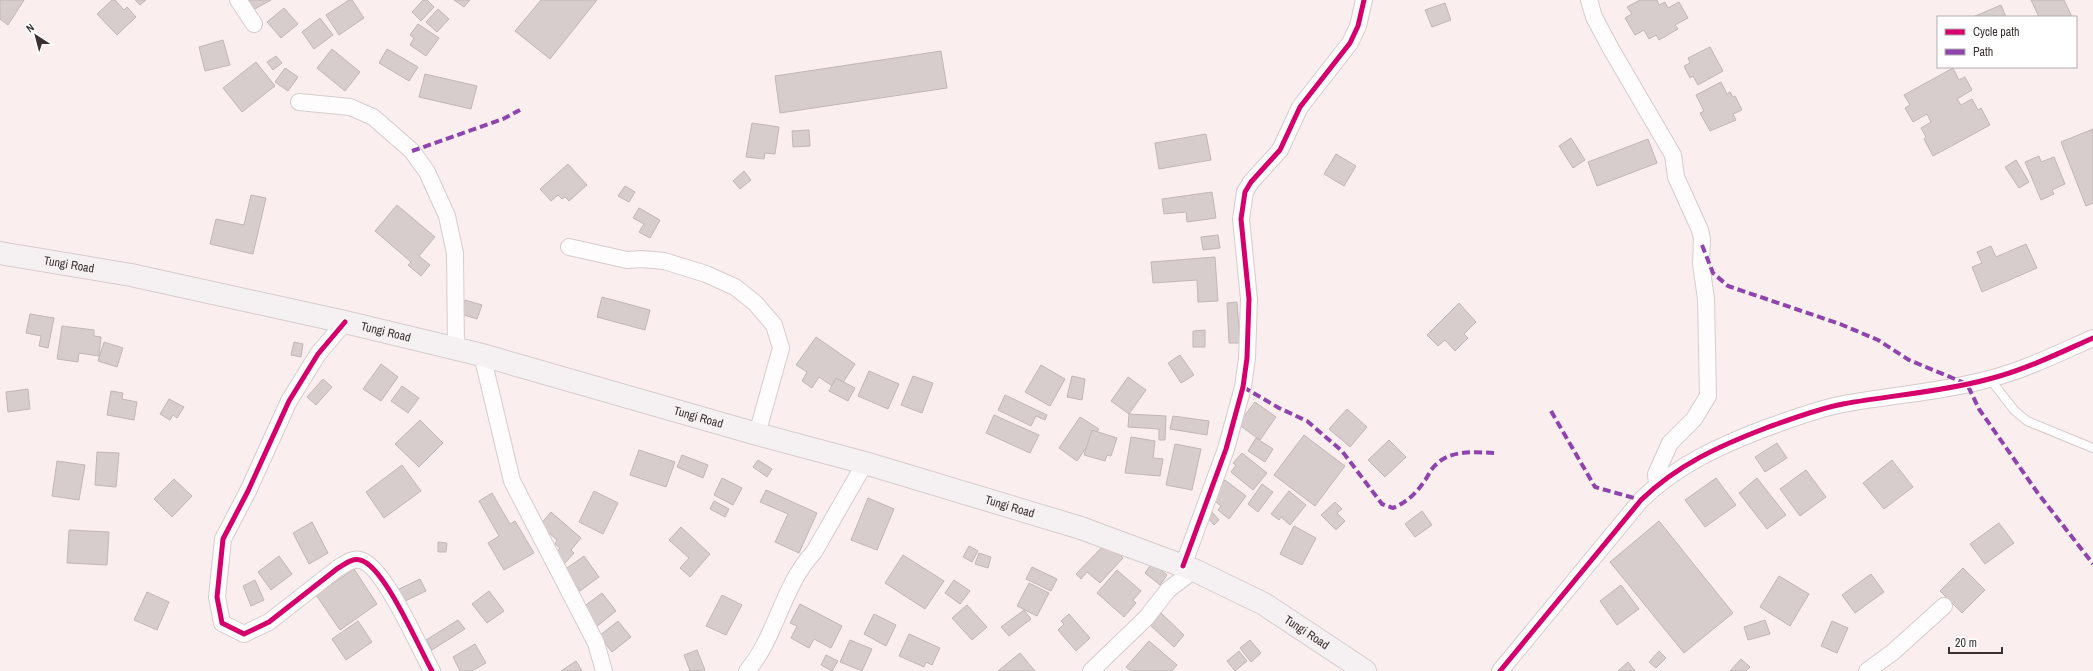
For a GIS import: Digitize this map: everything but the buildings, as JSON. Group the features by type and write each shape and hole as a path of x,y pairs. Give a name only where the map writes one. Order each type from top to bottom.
{"main road":[{"name":"Tungi Road","path":"0,253 131,274 345,322 482,355 757,434 865,463 1081,528 1189,568 1264,604 1365,671"}],"street":[{"path":"238,0 254,24"},
{"path":"1091,671 1146,618 1168,590 1189,568 1226,449 1243,388 1247,358 1249,299 1241,219 1245,192 1251,182 1280,150 1300,107 1350,43 1358,26 1364,0"},
{"path":"1589,0 1594,17 1611,49 1673,155 1676,177 1700,230 1702,239 1701,264 1706,299 1709,375 1708,396 1694,420 1670,443 1656,474 1657,484"},
{"path":"299,102 350,107 373,117 412,151 427,172 447,216 455,253 456,349"},
{"path":"569,247 627,260 642,258 671,263 706,274 735,287 755,303 774,325 781,348 757,434"},
{"path":"345,322 318,354 288,401 248,492 223,539 218,597 222,623 244,634 263,625 350,560 359,559 368,564 389,588 432,671"},
{"path":"1500,671 1641,500 1657,484 1694,459 1727,443 1816,411 1842,404 1990,379 2040,362 2093,338"},
{"path":"482,355 512,481 596,643 604,671"},
{"path":"747,671 757,659 790,586 804,563 814,552 865,463"},
{"path":"1867,671 1894,652 1944,606"}],"lane":[{"path":"1990,379 2014,410 2027,422 2093,448"}],"marked path":[{"path":"412,151 503,119 520,110"},
{"path":"1702,245 1713,273 1728,286 1840,324 1878,340 1909,360 1967,384 1979,409 2037,492 2093,564"},
{"path":"1243,387 1279,408 1307,421 1342,451 1382,504 1393,508 1403,503 1415,493 1431,470 1445,458 1469,452 1495,453"},
{"path":"1551,411 1595,487 1641,500"}],"cycle path":[{"path":"1183,566 1226,449 1243,387 1247,358 1249,299 1241,219 1245,192 1251,182 1280,150 1300,107 1350,43 1358,26 1364,0"},
{"path":"345,322 318,354 289,401 248,491 223,539 217,597 222,623 244,634 269,622 338,568 351,561 360,560 369,565 380,576 390,591 432,671"},
{"path":"1500,671 1641,500 1669,477 1715,449 1785,421 1833,406 1935,390 1989,379 2029,366 2093,338"}]}
